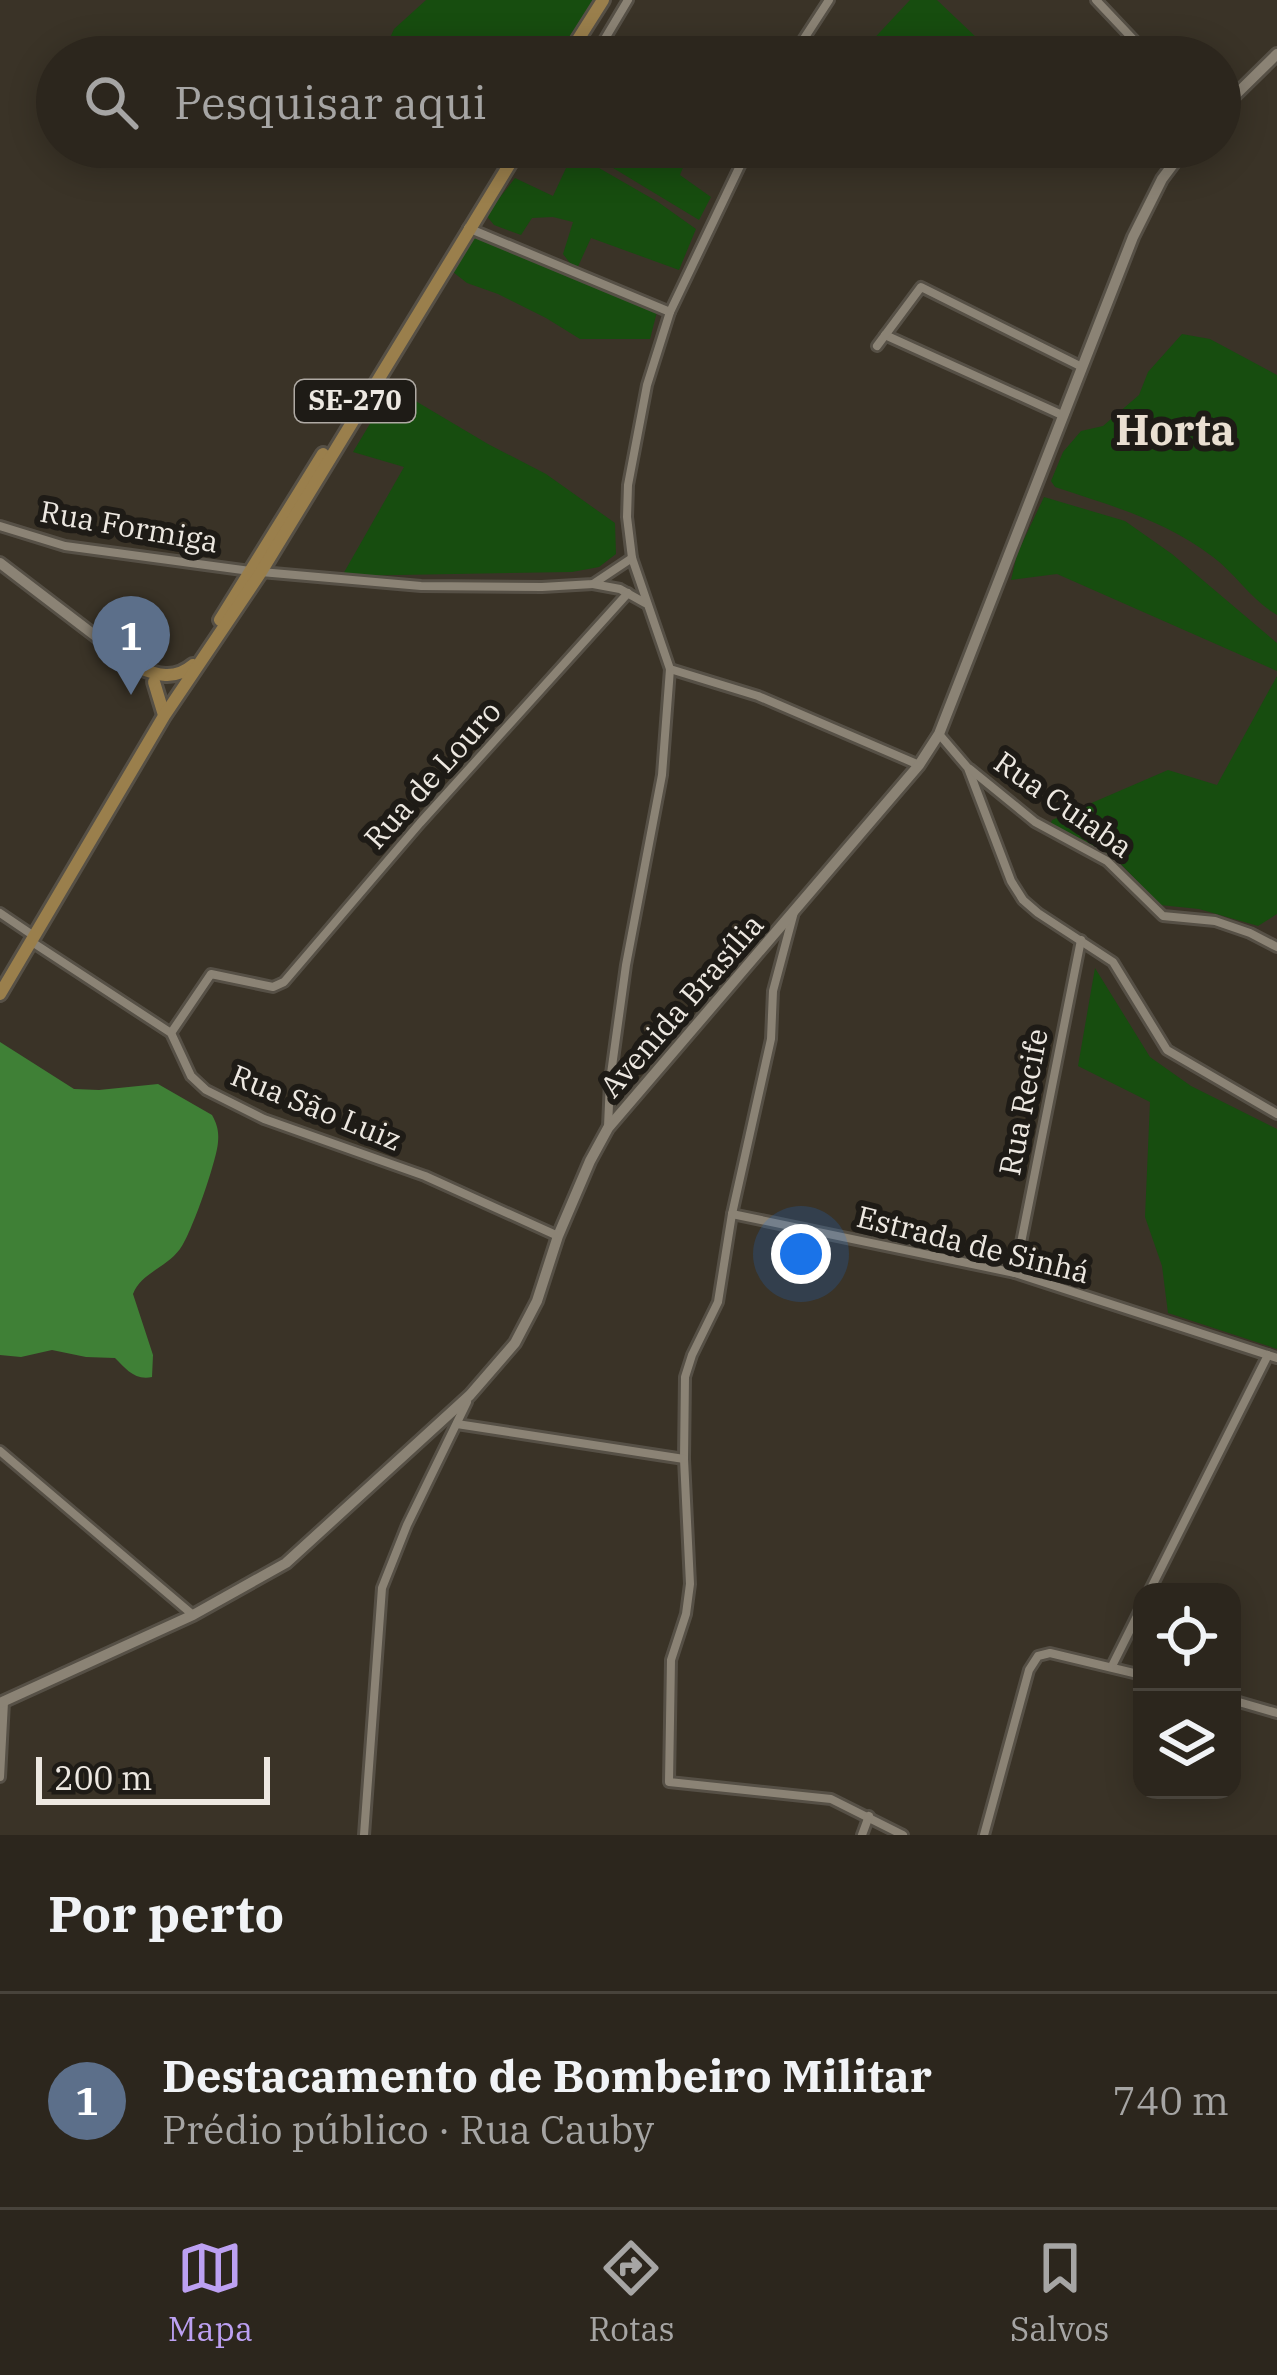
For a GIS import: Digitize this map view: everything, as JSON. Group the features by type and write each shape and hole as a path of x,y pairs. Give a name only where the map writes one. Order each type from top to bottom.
{"main road":[{"path":"584,36 606,0"},
{"path":"1241,89 1277,54"},
{"name":"SE-270","path":"184,686 498,168"},
{"name":"SE-270","path":"0,994 164,716 468,228 500,168"},
{"name":"Avenida Brasília","path":"2,1702 193,1615 296,1556 470,1395 515,1343 608,1128 919,765 939,734 1132,237 1170,168"},
{"path":"0,563 176,699"},
{"path":"137,668 165,676 193,665"},
{"path":"154,682 164,716"}],"street":[{"path":"607,36 628,0"},
{"path":"806,36 829,0"},
{"path":"1096,0 1130,36"},
{"path":"608,1128 626,965 662,775 670,668 632,558 628,485 647,386 670,312 739,168"},
{"path":"468,228 670,312"},
{"path":"877,346 921,287 1082,367"},
{"path":"885,335 1062,415"},
{"name":"Rua Formiga","path":"0,526 65,546 255,572 421,586 593,584 646,603"},
{"path":"593,584 632,558"},
{"name":"Rua de Louro","path":"171,1033 208,977 216,974 273,987 284,982 628,593"},
{"path":"670,668 758,696 919,765"},
{"path":"939,734 968,768 1016,892 1038,913 1113,962 1167,1050 1277,1114"},
{"name":"Rua Cuiaba","path":"968,768 1035,821 1107,861 1163,916 1215,921 1277,947"},
{"path":"794,911 774,986 770,1040 716,1309 686,1377 690,1584 671,1660 669,1782 823,1797 903,1835"},
{"name":"Rua São Luiz","path":"0,914 171,1033 191,1076 206,1090 271,1122 424,1176 558,1236"},
{"name":"Rua Recife","path":"1015,1273 1081,940"},
{"name":"Estrada de Sinhá","path":"732,1214 1015,1273 1272,1357"},
{"path":"1154,1583 1272,1357"},
{"path":"364,1835 382,1588 470,1395"},
{"path":"457,1424 684,1459"},
{"path":"0,1451 193,1615"},
{"path":"1112,1666 1133,1624"},
{"path":"985,1835 1033,1661 1047,1653 1133,1672"},
{"path":"0,1778 2,1702"},
{"path":"1241,1703 1277,1713"},
{"path":"862,1835 869,1816"}],"green space":[{"path":"426,0 594,0 573,36 391,36"},
{"path":"910,0 937,0 975,36 876,36"},
{"path":"566,168 599,168 696,229 679,270 591,238 576,271 563,254 573,222 532,218 521,235 494,225 486,215 515,178 553,196"},
{"path":"613,168 683,168 680,175 711,197 699,220"},
{"path":"474,235 658,308 650,339 580,339 498,294 467,283 453,272"},
{"path":"1182,334 1210,339 1277,375 1277,615 1221,564 1176,533 1055,487 1051,481 1063,452 1081,431 1103,426 1139,395 1148,372"},
{"path":"392,387 546,474 615,523 616,554 599,567 572,572 342,576 404,467 353,452"},
{"path":"1044,497 1125,521 1172,554 1277,643 1277,671 1057,574 1011,580 1017,554"},
{"path":"1277,676 1277,914 1258,926 1199,909 1160,905 1117,860 1050,827 1052,820 1168,770 1217,785"},
{"path":"1095,968 1150,1057 1191,1086 1277,1129 1277,1349 1168,1313 1162,1266 1145,1217 1150,1102 1078,1066"},
{"path":"0,1042 74,1089 158,1084 215,1121 218,1138 213,1164 185,1241 133,1294 153,1355 152,1377 135,1375 115,1358 52,1350 21,1357 0,1355"}],"place":[{"name":"Destacamento de Bombeiro Militar","path":"131,695"}],"district":[{"name":"Horta","path":"1175,430"}]}
